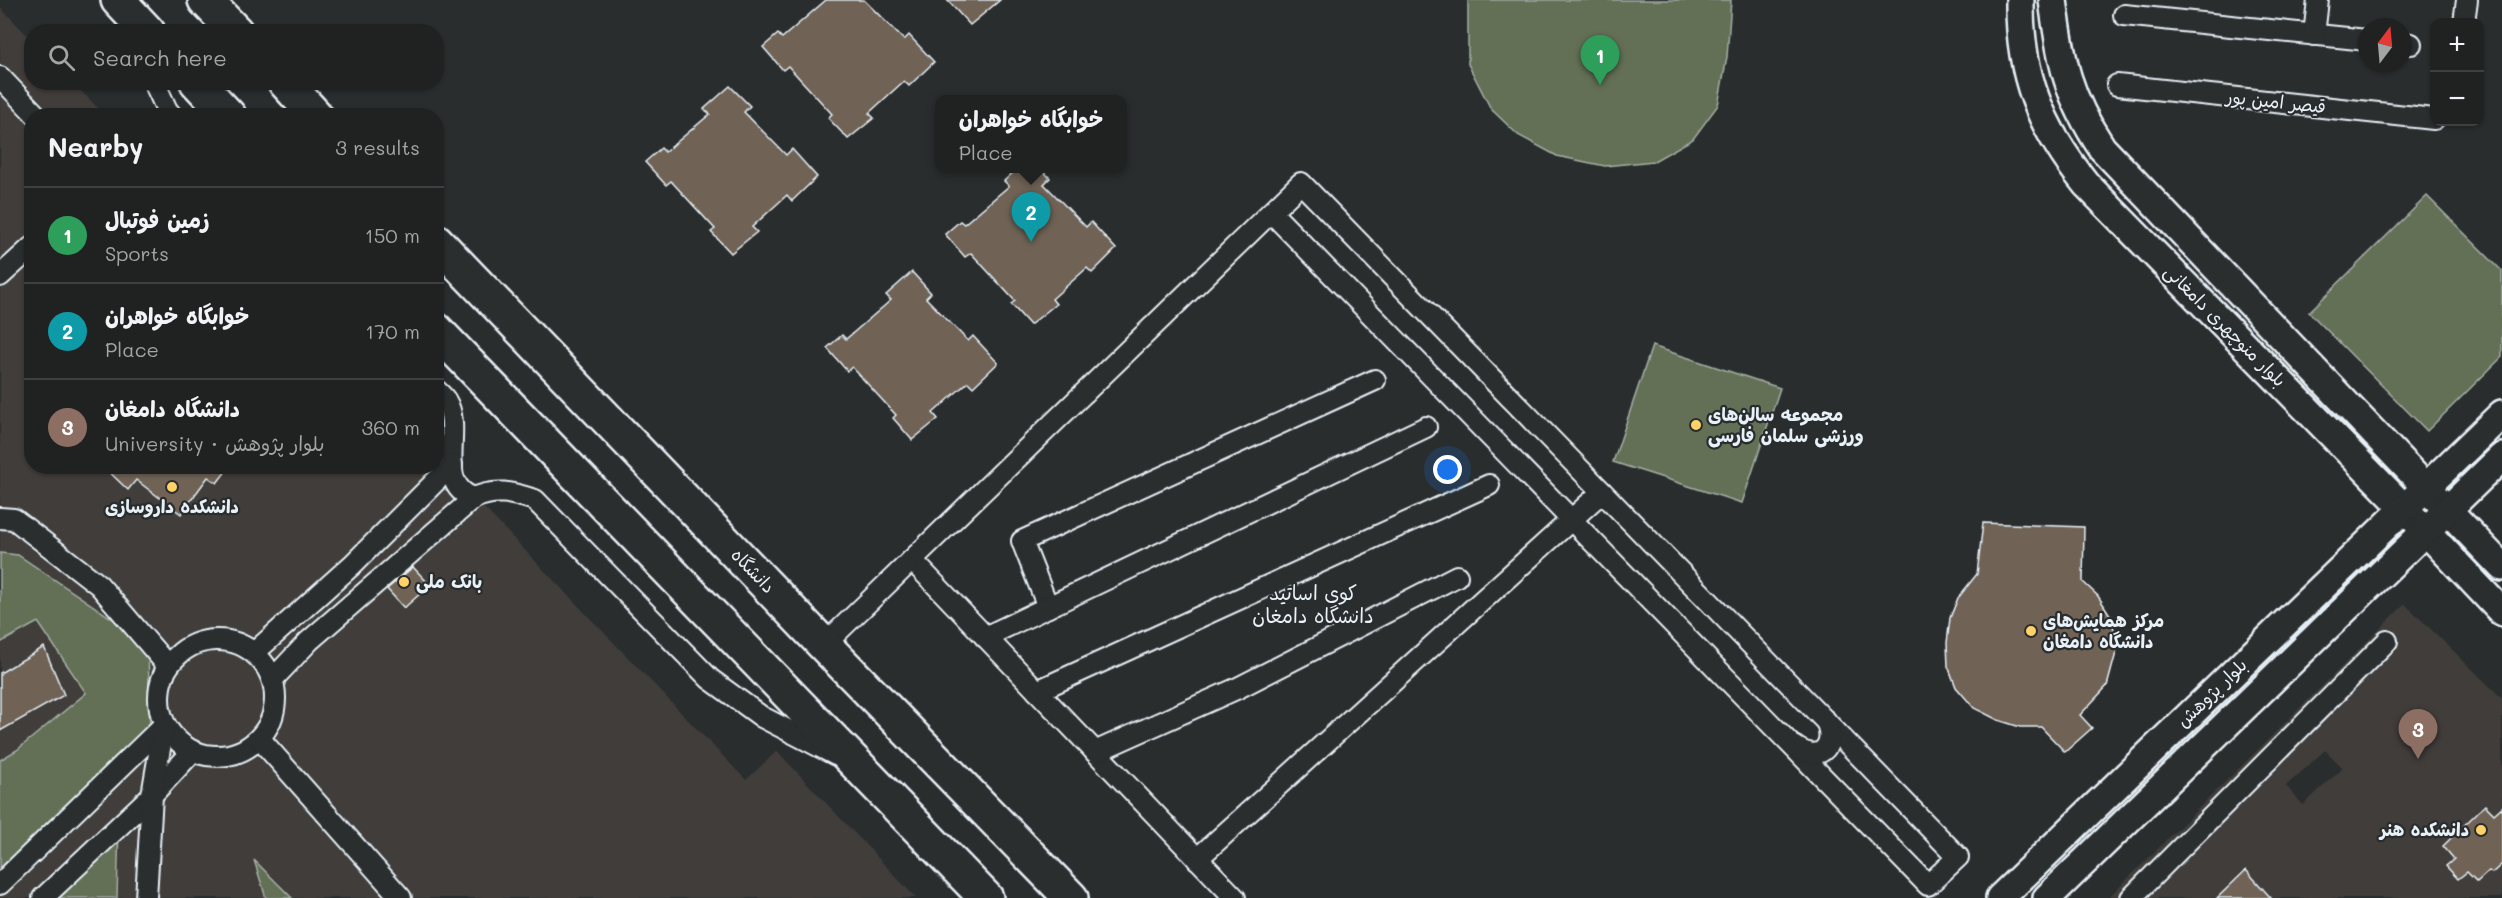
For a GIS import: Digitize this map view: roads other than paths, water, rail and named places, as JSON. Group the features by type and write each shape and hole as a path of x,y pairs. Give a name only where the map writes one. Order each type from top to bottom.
{"highway":[{"path":"118,0 140,24"},
{"path":"205,0 228,24"},
{"path":"205,90 221,108"},
{"path":"292,90 309,108"},
{"name":"دانشگاه","path":"444,249 1071,898"},
{"path":"444,338 986,898"}],"street":[{"path":"118,0 128,24"},
{"name":"بلوار منوچهری دامغانی","path":"2020,0 2023,54 2029,85 2043,120 2066,160 2115,214 2404,508 2502,612"},
{"name":"بلوار منوچهری دامغانی","path":"2054,0 2061,55 2068,82 2075,103 2102,148 2446,511 2502,567"},
{"path":"2314,34 2318,0"},
{"path":"2464,18 2466,0"},
{"path":"2124,15 2160,9 2358,39"},
{"path":"0,77 29,108"},
{"name":"قیصر امین پور","path":"2117,85 2430,119"},
{"path":"158,90 166,108"},
{"path":"824,645 912,560 1271,212 1301,183 1958,857 1928,885 1271,212"},
{"path":"0,276 24,254"},
{"path":"1048,607 1023,541 1376,380"},
{"path":"444,399 447,402 453,434 452,476 456,487 463,495 474,498"},
{"name":"بلوار پژوهش","path":"2000,898 2502,414"},
{"path":"985,637 1426,427"},
{"name":"بلوار پژوهش","path":"2048,898 2502,457"},
{"path":"444,473 452,465"},
{"path":"255,652 352,565 443,474"},
{"path":"1037,691 1489,485"},
{"path":"273,679 309,641 474,498 489,492 512,493 535,500 710,679 762,717 856,765"},
{"path":"1197,859 1602,492"},
{"path":"0,518 14,519 99,585 167,665"},
{"path":"912,560 1235,898"},
{"path":"1095,752 1238,688 1456,576"},
{"path":"146,898 152,795 164,725 157,694 167,665 192,644 225,639 255,652 273,679 275,711 260,739 228,756 192,752 164,725"},
{"path":"2131,898 2387,641"},
{"path":"1787,741 1801,752 1812,755 1824,750 1829,744 1831,733 1826,721"},
{"path":"0,884 164,725"},
{"path":"260,739 401,898"},
{"path":"43,898 152,795 192,752"}],"place":[{"name":"زمین فوتبال","path":"1600,85"},
{"name":"خوابگاه خواهران","path":"1031,242"},
{"name":"مجموعه سالن‌های ورزشی سلمان فارسی","path":"1696,425"},
{"name":"دانشکده داروسازی","path":"172,487"},
{"name":"بانک ملی","path":"404,582"},
{"name":"مرکز همایش‌های دانشگاه دامغان","path":"2031,631"},
{"name":"دانشگاه دامغان","path":"2418,759"},
{"name":"دانشکده هنر","path":"2481,830"}],"district":[{"name":"کوی اساتید دانشگاه دامغان","path":"1313,604"}]}
